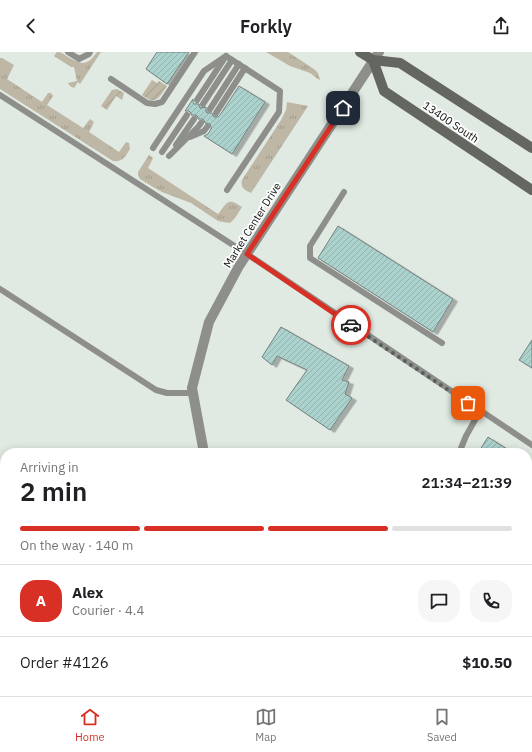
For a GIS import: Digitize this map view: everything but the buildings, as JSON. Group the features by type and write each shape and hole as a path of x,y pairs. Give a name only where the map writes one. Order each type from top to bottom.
{"main road":[{"name":"13400 South","path":"360,52 400,63 532,148"},
{"name":"13400 South","path":"376,56 384,91 532,190"}],"street":[{"name":"Market Center Drive","path":"203,448 192,388 209,322 239,266 376,56"}],"lane":[{"path":"68,52 79,59 90,52"},
{"path":"111,79 147,103 155,104 162,102 195,52"},
{"path":"226,56 280,91 279,112 227,190"},
{"path":"197,100 226,56"},
{"path":"153,148 204,71 226,56"},
{"path":"203,104 232,60"},
{"path":"239,64 213,111 245,68"},
{"path":"0,95 247,254 532,445"},
{"path":"162,152 188,115"},
{"path":"194,119 169,156 201,123"},
{"path":"186,138 204,131 207,127"},
{"path":"344,192 310,246 310,258 442,343"},
{"path":"0,289 156,390 167,393 193,393"},
{"path":"461,448 480,411"}],"green space":[{"path":"57,52 82,63 89,60 97,52 101,52 80,84 78,82 74,88 68,83 77,81 74,67 71,67 54,56"},
{"path":"266,52 288,52 314,69 318,73 320,80 310,73 290,66"},
{"path":"0,58 14,65 7,79 42,102 48,93 51,93 53,96 47,105 83,128 90,119 94,122 89,132 119,152 126,142 129,143 130,149 125,157 119,161 113,161 0,89"},
{"path":"152,80 157,83 159,81 167,86 159,97 154,100 142,95"},
{"path":"117,89 124,93 122,100 116,96 107,110 101,106 112,90"},
{"path":"287,102 308,106 251,193 242,187 242,180 281,120 286,110"},
{"path":"149,155 153,158 148,168 218,214 228,202 233,202 242,207 235,218 230,223 218,221 191,203 162,192 140,179 138,172"}],"way so far":[{"path":"351,325 468,403"}],"route":[{"path":"343,108 247,254 351,325"}]}
